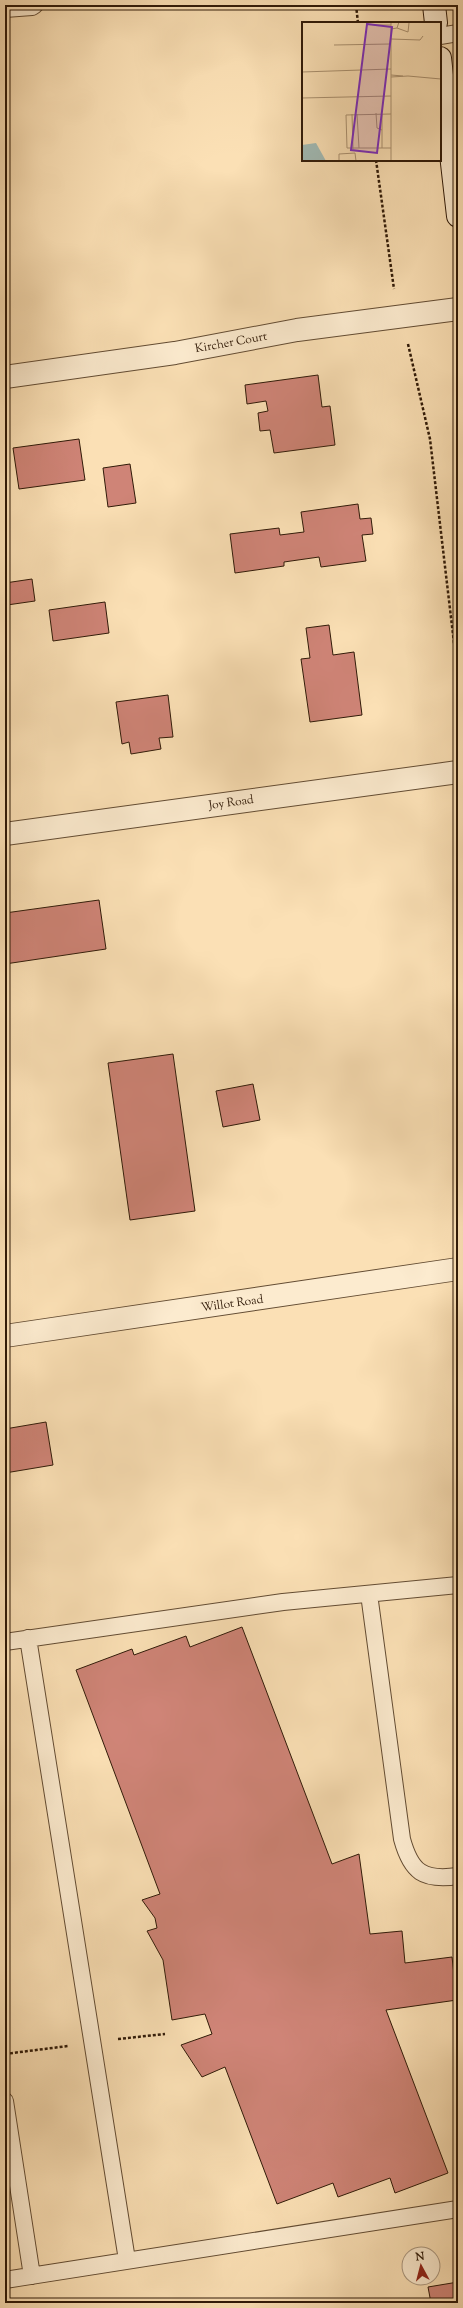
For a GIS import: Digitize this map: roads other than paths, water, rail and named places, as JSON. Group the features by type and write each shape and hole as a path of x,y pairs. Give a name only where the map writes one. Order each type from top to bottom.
{"street":[{"path":"434,5 436,22"},
{"path":"441,67 458,216"},
{"name":"Kircher Court","path":"5,377 175,353 297,330 458,309"},
{"name":"Joy Road","path":"5,834 458,772"},
{"name":"Willot Road","path":"5,1336 458,1269"}],"lane":[{"path":"5,9 32,7 35,5"},
{"path":"441,36 458,33"},
{"path":"5,1642 283,1602 458,1586"},
{"path":"369,1594 402,1839 408,1860 421,1874 446,1878 458,1876"},
{"path":"28,1638 127,2260"},
{"path":"5,2102 32,2276"},
{"path":"5,2280 458,2209"}]}
